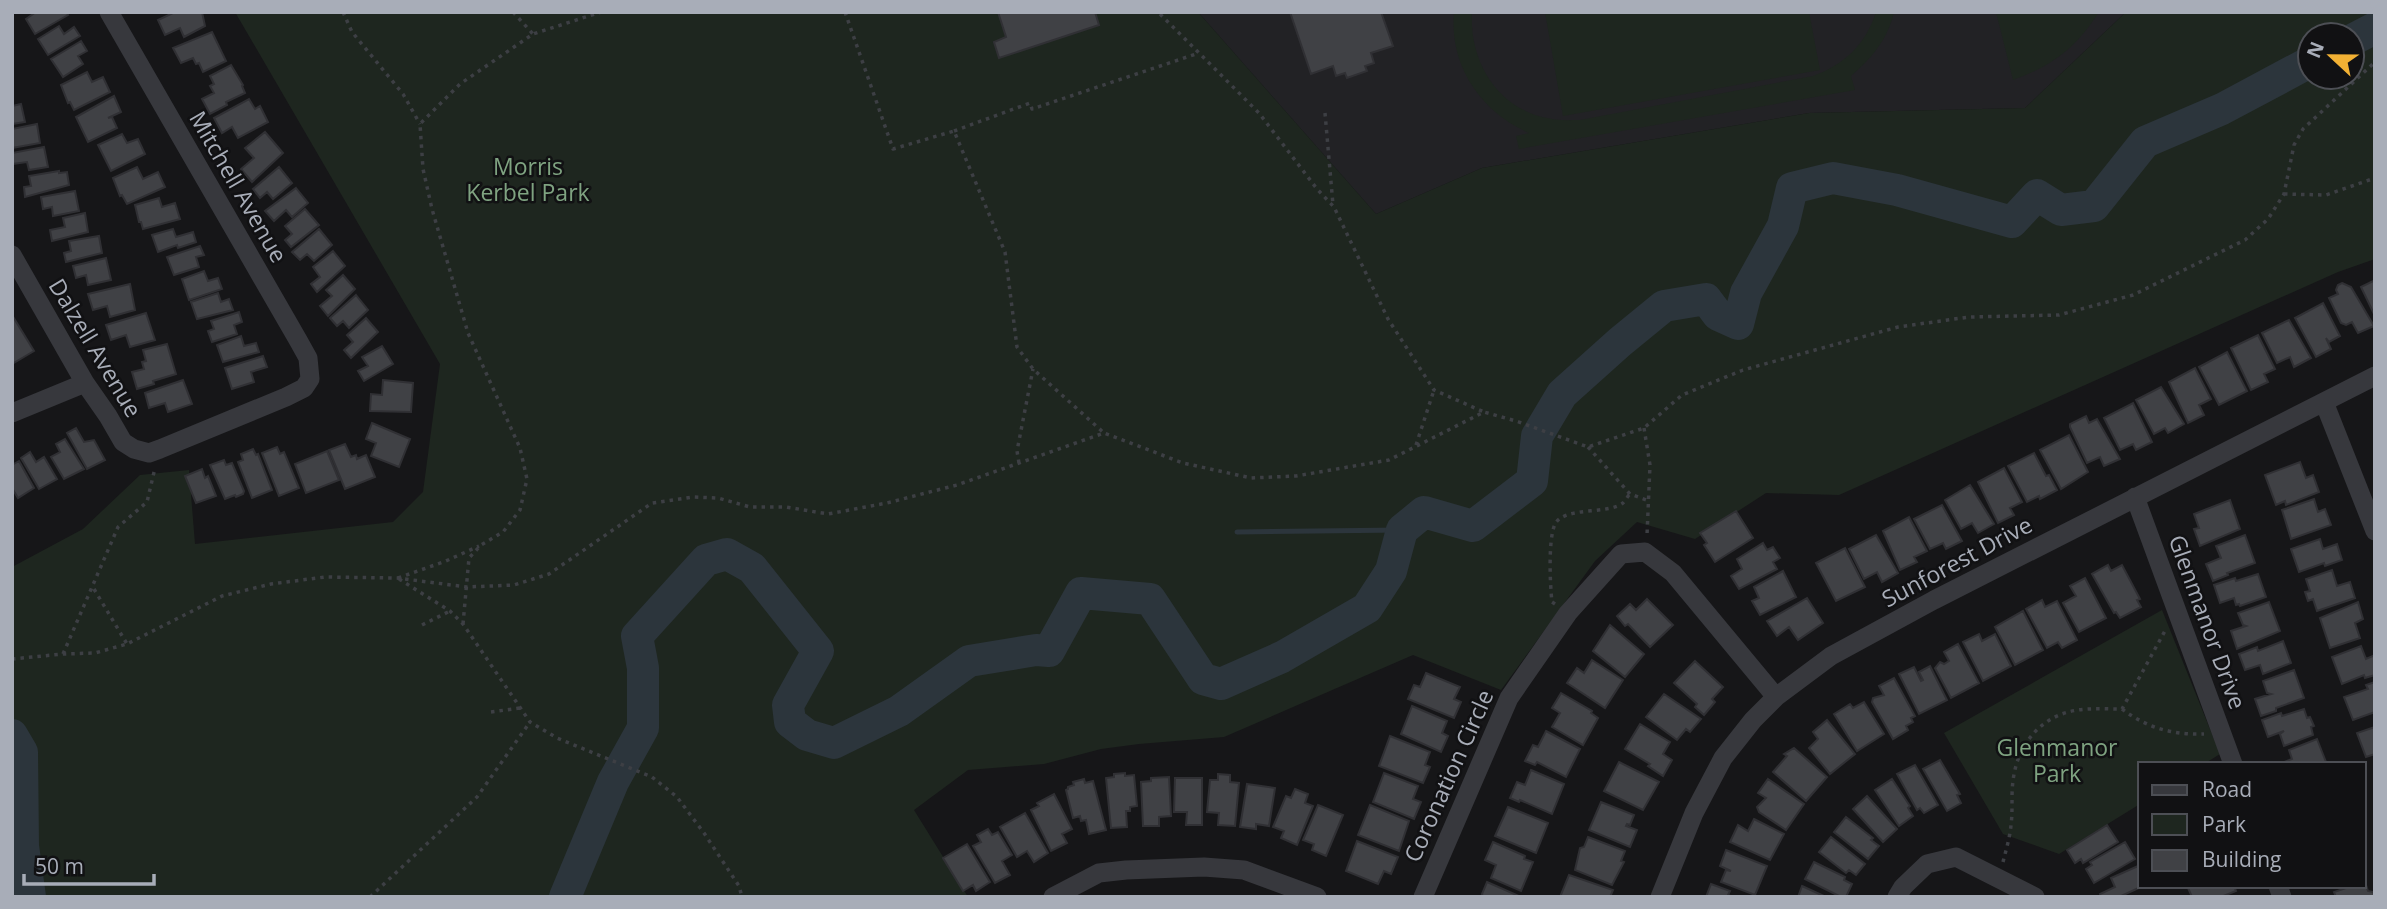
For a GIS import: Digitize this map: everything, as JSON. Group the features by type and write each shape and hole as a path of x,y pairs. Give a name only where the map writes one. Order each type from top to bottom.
{"street":[{"name":"Mitchell Avenue","path":"108,12 308,358 310,379 303,388"},
{"name":"Dalzell Avenue","path":"12,255 122,442 134,449 149,453 303,388"},
{"name":"Sunforest Drive","path":"1660,897 1694,813 1723,758 1753,720 1776,697 1831,656 1934,600 2375,376"},
{"path":"12,413 85,383"},
{"path":"2324,402 2375,531"},
{"name":"Glenmanor Drive","path":"2135,497 2232,762"},
{"path":"1645,552 1673,573 1776,697"},
{"name":"Coronation Circle","path":"1423,897 1509,698 1568,613 1621,554 1645,552"},
{"path":"1897,897 1903,887 1927,864 1956,858 2035,897"},
{"path":"1053,897 1099,873 1205,867 1244,870 1317,897"}],"path":[{"path":"343,12 352,32 403,94 420,124 423,169 432,209 468,333 520,448 527,480 520,510 503,532 446,561 397,578"},
{"path":"513,12 533,34"},
{"path":"420,124 460,84 533,34 601,12"},
{"path":"845,12 893,149 954,131 1030,103 1032,109 1199,53"},
{"path":"1160,14 1259,113 1317,190 1334,207 1388,319 1434,390 1484,412 1588,447 1630,494 1649,501"},
{"path":"1588,447 1644,428 1682,395 1743,370 1898,327 1969,317 2059,314 2133,295 2245,240 2267,219 2284,194 2294,145 2304,130 2375,62"},
{"path":"1325,113 1334,207"},
{"path":"954,131 1005,252 1017,347 1033,369 1104,433 1182,463 1251,478 1296,476 1389,460 1484,412"},
{"path":"2284,194 2326,195 2375,178"},
{"path":"1019,463 1017,451 1033,369"},
{"path":"1416,446 1434,390"},
{"path":"1644,428 1650,465 1645,552"},
{"path":"12,659 95,653 127,644 222,596 271,584 325,577 397,578 467,587 514,585 549,575 652,503 694,497 718,498 750,507 786,507 828,514 887,503 957,485 1104,433"},
{"path":"63,654 118,527 147,502 160,449"},
{"path":"1568,613 1552,602 1549,570 1555,524 1564,515 1609,508 1623,503 1630,494"},
{"path":"463,624 470,558 481,545"},
{"path":"397,578 450,611 463,624 530,722 557,738 652,777 677,797 704,832 739,886 742,897"},
{"path":"93,588 127,644"},
{"path":"422,625 450,611"},
{"path":"2122,709 2165,630 2180,618"},
{"path":"491,712 520,708"},
{"path":"2000,878 2011,825 2013,780 2018,756 2031,735 2044,723 2077,710 2122,709 2139,722 2160,730 2188,735 2222,734"},
{"path":"370,897 477,797 530,722"}],"shaded area":[{"path":"1198,12 2126,12 2025,108 1809,113 1482,168 1376,214"}],"green space":[{"name":"Morris Kerbel Park","path":"235,12 1198,12 1376,214 1482,168 1809,113 2025,108 2126,12 2375,12 2375,259 2338,272 1839,495 1766,493 1695,539 1637,522 1595,561 1501,690 1413,655 1224,737 1139,744 1101,749 1044,764 968,770 914,810 968,897 12,897 12,567 83,529 140,475 189,470 195,544 393,522 423,492 440,364"},
{"path":"1454,12 1472,12 1475,48 1490,80 1501,93 1529,113 1551,119 1580,120 1813,76 1835,66 1852,52 1866,34 1876,12 1894,12 1888,31 1878,48 1851,76 1855,90 1519,149 1516,136 1529,133 1496,113 1472,85 1457,51"},
{"path":"1545,12 1809,12 1820,70 1563,116"},
{"path":"1996,12 2099,12 2081,36 2062,54 2040,69 2013,80"},
{"name":"Glenmanor Park","path":"2162,610 2220,754 2207,762 2138,762 2138,805 2059,854 2003,834 1944,733"}],"building":[{"path":"36,12 66,12 68,15 35,34 26,19"},
{"path":"175,12 202,12 205,26 184,37 180,28 165,35 158,20"},
{"path":"998,12 1095,12 1099,25 999,58 994,42 1006,37"},
{"path":"1290,12 1381,12 1393,46 1371,53 1374,63 1365,66 1367,71 1347,78 1345,73 1336,76 1333,66 1311,74"},
{"path":"59,26 64,34 74,27 80,36 48,55 38,39"},
{"path":"212,32 226,61 203,72 193,58 181,63 173,48"},
{"path":"81,41 87,51 78,56 83,64 63,77 51,59"},
{"path":"231,65 245,93 210,114 202,99 214,93 210,86 214,84 210,76"},
{"path":"87,72 92,82 103,77 110,92 74,110 61,85"},
{"path":"114,96 121,112 108,118 112,117 117,128 88,142 76,117"},
{"path":"249,99 255,109 260,106 268,122 238,138 232,127 222,133 214,118"},
{"path":"21,104 25,122 12,124 12,106"},
{"path":"37,124 40,143 12,148 12,129"},
{"path":"265,132 283,153 252,182 241,169 254,158 245,148"},
{"path":"122,134 127,143 138,139 145,154 111,171 98,145"},
{"path":"44,147 48,167 29,170 27,162 12,164 12,153"},
{"path":"137,167 143,179 158,172 165,187 127,204 122,195 120,196 113,178"},
{"path":"279,167 292,183 273,199 267,192 260,198 253,189"},
{"path":"67,172 69,185 25,197 24,187 31,186 29,176"},
{"path":"296,188 308,203 292,217 286,210 274,221 265,211"},
{"path":"75,191 79,211 53,216 52,207 43,209 41,197"},
{"path":"159,198 162,207 175,203 180,219 143,229 135,205"},
{"path":"305,209 319,225 291,247 285,240 292,234 285,226"},
{"path":"85,213 88,232 52,241 50,230 65,227 63,218"},
{"path":"173,229 176,237 193,232 196,242 158,252 152,235"},
{"path":"319,229 332,245 314,261 307,254 300,260 292,252"},
{"path":"99,236 102,253 66,262 64,253 71,251 69,241"},
{"path":"200,246 204,255 196,257 199,267 174,275 167,257"},
{"path":"333,251 345,266 317,292 311,284 320,277 313,267"},
{"path":"106,258 111,280 88,285 86,275 76,278 73,266"},
{"path":"204,271 208,281 218,278 222,289 189,300 182,279"},
{"path":"343,275 355,289 328,316 320,306 332,296 326,290"},
{"path":"2375,280 2375,316 2361,287"},
{"path":"2342,283 2351,287 2374,326 2358,333 2352,322 2346,325 2341,323 2329,298 2338,294 2336,290"},
{"path":"130,284 135,310 110,317 107,306 93,310 88,294"},
{"path":"218,293 221,302 229,299 233,310 197,319 191,302"},
{"path":"356,295 368,310 349,328 343,321 337,326 330,318"},
{"path":"2323,303 2340,336 2329,342 2326,338 2331,349 2316,357 2295,318"},
{"path":"239,312 242,322 234,325 237,334 212,342 208,331 214,329 211,321"},
{"path":"146,313 155,340 130,347 126,335 111,340 106,325"},
{"path":"12,315 34,351 12,364"},
{"path":"366,318 378,332 351,358 344,350 353,342 347,335"},
{"path":"2289,320 2311,358 2294,367 2290,357 2277,363 2262,333"},
{"path":"2258,335 2275,369 2264,374 2268,382 2251,390 2231,348"},
{"path":"241,336 244,346 256,343 259,352 223,362 217,345"},
{"path":"167,344 176,374 137,389 132,372 144,369 142,362 146,361 143,350"},
{"path":"382,346 393,364 364,381 358,371 368,366 362,357"},
{"path":"2227,352 2247,391 2219,405 2199,367"},
{"path":"263,356 267,367 251,372 254,382 232,389 225,368"},
{"path":"2195,368 2211,399 2199,405 2204,415 2188,423 2169,382"},
{"path":"183,380 192,404 168,412 165,403 149,408 145,393"},
{"path":"383,380 413,383 411,412 370,411 371,394 382,395"},
{"path":"2161,387 2184,424 2168,433 2165,428 2154,434 2136,400"},
{"path":"2133,403 2152,442 2136,450 2133,444 2120,450 2104,418"},
{"path":"2086,416 2089,423 2097,419 2120,459 2104,466 2100,457 2087,463 2070,427 2070,424"},
{"path":"372,423 410,439 399,467 371,456 376,443 366,439"},
{"path":"76,428 84,442 94,440 105,460 87,469 67,433"},
{"path":"2069,435 2088,472 2061,489 2040,450"},
{"path":"65,439 84,469 64,479 51,457 60,452 56,444"},
{"path":"345,444 351,457 356,455 357,459 366,455 375,477 345,489 329,450"},
{"path":"277,447 280,454 284,452 299,488 279,496 262,453"},
{"path":"253,449 256,455 258,454 272,490 252,498 238,462 243,460 241,454"},
{"path":"327,451 339,480 306,493 295,464"},
{"path":"30,452 36,462 44,457 57,479 39,489 21,458"},
{"path":"2034,453 2057,490 2027,502 2008,466"},
{"path":"224,460 226,465 232,463 244,491 236,497 235,495 225,499 210,465"},
{"path":"19,461 34,488 18,498 12,488 12,465"},
{"path":"2300,462 2306,478 2313,475 2319,492 2286,505 2285,501 2276,505 2265,475"},
{"path":"2004,468 2022,502 2010,508 2014,515 1998,523 1978,482"},
{"path":"202,469 205,478 208,476 216,496 196,503 185,476"},
{"path":"1970,485 1994,524 1978,533 1972,523 1961,529 1945,500"},
{"path":"2314,499 2318,512 2325,509 2331,525 2291,539 2282,510"},
{"path":"2230,500 2240,529 2200,546 2194,529 2199,528 2194,514"},
{"path":"1942,505 1962,541 1946,549 1943,543 1930,549 1914,519"},
{"path":"1736,511 1753,538 1715,562 1700,533"},
{"path":"1909,517 1927,551 1914,557 1917,562 1900,570 1883,531"},
{"path":"1876,535 1898,573 1882,582 1877,572 1864,579 1849,549"},
{"path":"2245,535 2255,563 2213,581 2206,564 2221,558 2216,546"},
{"path":"2320,539 2323,549 2337,544 2342,560 2299,572 2291,549"},
{"path":"1763,543 1767,550 1773,547 1780,558 1773,562 1777,569 1739,589 1731,576 1742,569 1737,559"},
{"path":"1845,548 1865,587 1836,601 1816,563"},
{"path":"2108,565 2111,571 2122,565 2140,599 2137,600 2141,607 2120,618 2114,613 2092,574"},
{"path":"2332,570 2337,586 2350,582 2355,598 2317,611 2313,599 2308,601 2305,592 2310,591 2306,579"},
{"path":"1783,571 1796,597 1760,615 1752,601 1759,598 1754,587"},
{"path":"2258,574 2266,597 2240,606 2236,605 2234,598 2220,603 2214,585"},
{"path":"2085,578 2106,618 2079,632 2063,603 2076,596 2070,586"},
{"path":"1807,598 1823,623 1798,640 1789,627 1777,636 1767,621"},
{"path":"1647,599 1673,625 1650,647 1617,616 1630,604 1636,610"},
{"path":"2042,600 2045,607 2057,601 2077,640 2062,648 2058,642 2047,648 2026,609"},
{"path":"2269,602 2280,631 2237,649 2231,631 2246,626 2238,613"},
{"path":"2358,602 2363,619 2355,623 2360,638 2330,648 2320,618"},
{"path":"2023,611 2043,650 2015,665 1995,627"},
{"path":"1610,625 1644,654 1625,677 1593,651"},
{"path":"1979,634 1982,641 1995,634 2011,666 1983,681 1963,642"},
{"path":"2283,641 2291,663 2263,674 2260,665 2245,670 2239,654 2257,647 2258,651"},
{"path":"1958,644 1979,683 1951,698 1935,668 1940,662 1944,664 1949,661 1944,652"},
{"path":"2361,646 2366,659 2375,655 2375,675 2365,678 2364,675 2342,684 2332,657"},
{"path":"1592,660 1623,680 1605,708 1567,683 1577,668 1584,673"},
{"path":"1695,661 1723,687 1712,699 1715,702 1704,715 1695,707 1697,704 1674,683"},
{"path":"1930,666 1947,700 1919,714 1899,674 1914,667 1921,681 1923,680 1919,672"},
{"path":"2294,670 2304,698 2261,716 2255,699 2271,694 2267,693 2263,681"},
{"path":"1426,673 1460,687 1454,699 1461,702 1454,718 1408,699 1414,685 1420,687"},
{"path":"1894,678 1915,716 1911,718 1913,722 1906,726 1908,730 1893,739 1872,702 1873,698 1884,695 1879,686"},
{"path":"2375,682 2375,712 2353,720 2344,697 2368,689 2366,685"},
{"path":"1561,693 1592,711 1598,718 1583,745 1552,727 1560,713 1552,708"},
{"path":"1664,694 1701,719 1690,732 1686,729 1677,740 1646,717"},
{"path":"1864,702 1884,734 1857,751 1834,714 1850,704 1853,708"},
{"path":"1412,706 1447,721 1442,733 1448,736 1441,752 1401,734"},
{"path":"2304,709 2314,726 2311,727 2313,735 2284,746 2280,734 2284,731 2268,737 2262,720"},
{"path":"1827,720 1855,754 1830,774 1809,748 1818,739 1813,732"},
{"path":"1640,724 1670,742 1663,754 1672,760 1663,776 1648,766 1650,764 1625,749"},
{"path":"2375,727 2375,754 2366,757 2357,733"},
{"path":"1546,731 1580,749 1566,777 1537,762 1535,765 1525,761 1533,745 1538,747"},
{"path":"1390,736 1430,752 1425,765 1430,767 1423,783 1379,766"},
{"path":"2317,739 2326,762 2284,762 2292,759 2289,750"},
{"path":"1794,748 1827,777 1806,801 1773,772 1787,756 1784,754"},
{"path":"1940,760 1960,794 1957,795 1961,803 1947,811 1923,769"},
{"path":"1619,762 1659,782 1643,810 1604,791"},
{"path":"1915,765 1938,805 1924,813 1920,808 1917,810 1897,774"},
{"path":"1531,770 1564,784 1552,814 1510,798 1517,782 1525,785"},
{"path":"1125,773 1125,776 1134,775 1137,806 1126,811 1127,827 1111,828 1106,778"},
{"path":"1384,773 1418,786 1413,799 1421,802 1414,819 1373,802"},
{"path":"1218,774 1230,775 1230,782 1239,783 1235,826 1218,825 1219,813 1207,812 1210,780 1218,780"},
{"path":"1169,777 1171,816 1159,817 1159,826 1143,826 1141,782 1151,781 1151,778"},
{"path":"1175,778 1202,778 1202,825 1186,825 1187,812 1174,812"},
{"path":"1084,779 1085,783 1093,781 1106,830 1089,834 1086,820 1081,821 1080,816 1073,818 1066,790 1074,785 1073,782"},
{"path":"1768,779 1804,804 1786,830 1759,812 1757,807 1766,798 1758,793"},
{"path":"1892,779 1910,806 1908,808 1913,816 1899,826 1875,790"},
{"path":"1247,784 1275,788 1269,826 1256,824 1256,829 1240,827"},
{"path":"1295,789 1308,794 1305,803 1313,806 1297,845 1281,838 1284,831 1273,827 1286,796 1291,798"},
{"path":"1054,794 1072,829 1062,834 1067,843 1051,851 1031,810 1039,806 1037,803"},
{"path":"1867,796 1897,829 1883,842 1853,809"},
{"path":"1601,802 1634,815 1630,825 1626,826 1637,830 1630,847 1589,830"},
{"path":"1318,805 1343,815 1326,856 1312,850 1314,844 1303,840"},
{"path":"1370,805 1409,821 1399,851 1358,835"},
{"path":"1508,807 1548,823 1536,853 1495,836"},
{"path":"1025,813 1048,853 1034,862 1027,851 1017,857 1000,827"},
{"path":"1846,817 1879,846 1868,859 1834,832"},
{"path":"1754,819 1784,834 1770,860 1730,842 1738,825 1748,831"},
{"path":"2107,825 2118,842 2083,863 2081,859 2075,863 2067,850"},
{"path":"988,829 992,835 998,832 1012,855 1002,861 1010,875 995,883 973,846 981,842 977,835"},
{"path":"1588,837 1625,851 1621,861 1624,862 1612,885 1575,870 1580,848 1584,847"},
{"path":"1831,837 1865,864 1856,875 1849,870 1846,873 1819,852"},
{"path":"1357,841 1398,857 1391,874 1384,871 1378,884 1346,871"},
{"path":"1493,842 1533,862 1521,891 1491,878 1496,865 1485,860"},
{"path":"2125,842 2135,859 2094,883 2086,869 2092,865 2090,862"},
{"path":"967,844 990,882 976,891 973,885 963,891 943,858"},
{"path":"1726,850 1767,866 1755,895 1721,882 1726,870 1731,871 1720,866"},
{"path":"1814,862 1845,877 1844,880 1852,884 1846,897 1805,879"},
{"path":"2138,866 2139,888 2119,897 2101,897 2100,894 2115,887 2111,878"},
{"path":"1569,875 1613,890 1610,897 1560,897"},
{"path":"1487,882 1519,896 1483,897"},
{"path":"1711,884 1730,891 1728,895 1733,897 1706,897"},
{"path":"2366,885 2375,897 2336,897 2334,892 2346,888 2366,888"},
{"path":"1802,886 1826,897 1798,897"},
{"path":"2188,888 2235,888 2236,891 2221,897 2192,897"}],"waterway":[{"path":"2366,33 2375,28"},
{"path":"565,897 613,782 643,728 643,668 637,636 706,560 727,554 752,568 818,651 788,705 790,722 807,735 834,743 899,711 969,661 1036,650 1049,651 1081,593 1150,599 1203,679 1221,684 1282,657 1367,608 1391,571 1402,530 1424,512 1473,526 1532,481 1537,436 1562,394 1664,306 1706,299 1718,315 1738,324 1746,293 1783,226 1792,188 1833,178 1897,190 2012,222 2037,195 2061,210 2094,206 2145,142 2222,109 2296,69"},
{"path":"1237,532 1402,530"},
{"path":"12,735 22,752 23,846 30,897"}]}
